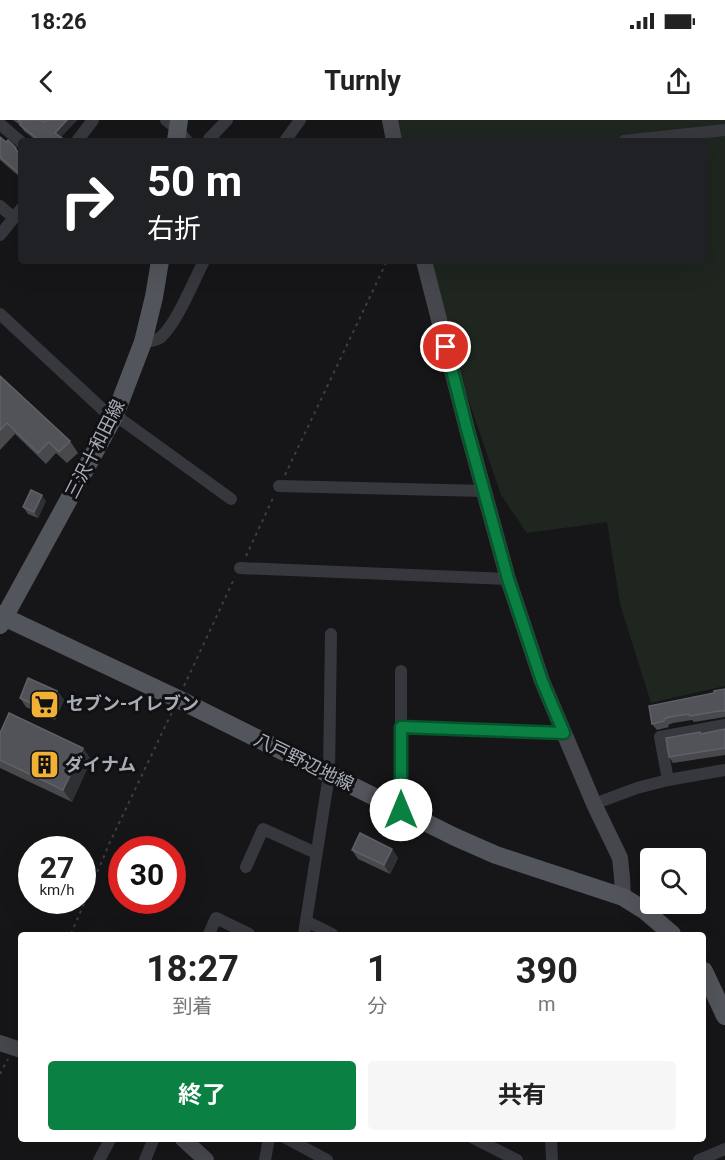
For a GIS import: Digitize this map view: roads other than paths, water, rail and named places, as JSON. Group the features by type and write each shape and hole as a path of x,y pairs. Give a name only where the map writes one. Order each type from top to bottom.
{"main road":[{"name":"三沢十和田線","path":"1,619 114,417 143,342 160,264"},
{"name":"八戸野辺地線","path":"1,619 178,699 455,837 496,855 623,897 644,910 670,932"},
{"path":"706,975 725,1016"}],"street":[{"path":"79,138 93,120"},
{"path":"210,138 226,120"},
{"path":"291,138 300,120"},
{"path":"390,120 393,138"},
{"path":"0,124 18,139"},
{"path":"652,138 725,130"},
{"path":"0,206 17,213 0,235"},
{"path":"143,342 154,341 162,337 174,320 202,264"},
{"path":"425,264 508,579 542,681 594,804 620,858 623,897"},
{"path":"0,314 114,417 231,499"},
{"path":"279,486 484,491"},
{"path":"240,568 508,579"},
{"path":"304,932 329,775 331,634"},
{"path":"401,671 401,810"},
{"path":"668,780 660,738 725,726"},
{"path":"401,727 564,733"},
{"path":"594,804 637,788 725,770"},
{"path":"246,867 263,828 316,853"},
{"path":"210,932 216,918 245,932"},
{"path":"306,921 328,932"},
{"path":"0,1043 18,1049"},
{"path":"99,1160 109,1142"},
{"path":"145,1160 152,1142"},
{"path":"186,1142 206,1160"},
{"path":"265,1160 268,1142"},
{"path":"293,1142 327,1160"},
{"path":"481,1142 517,1160"},
{"path":"551,1142 552,1160"},
{"path":"699,1160 725,1149"}],"place":[{"name":"セブン-イレブン","path":"45,704"},
{"name":"ダイナム","path":"44,765"}]}
